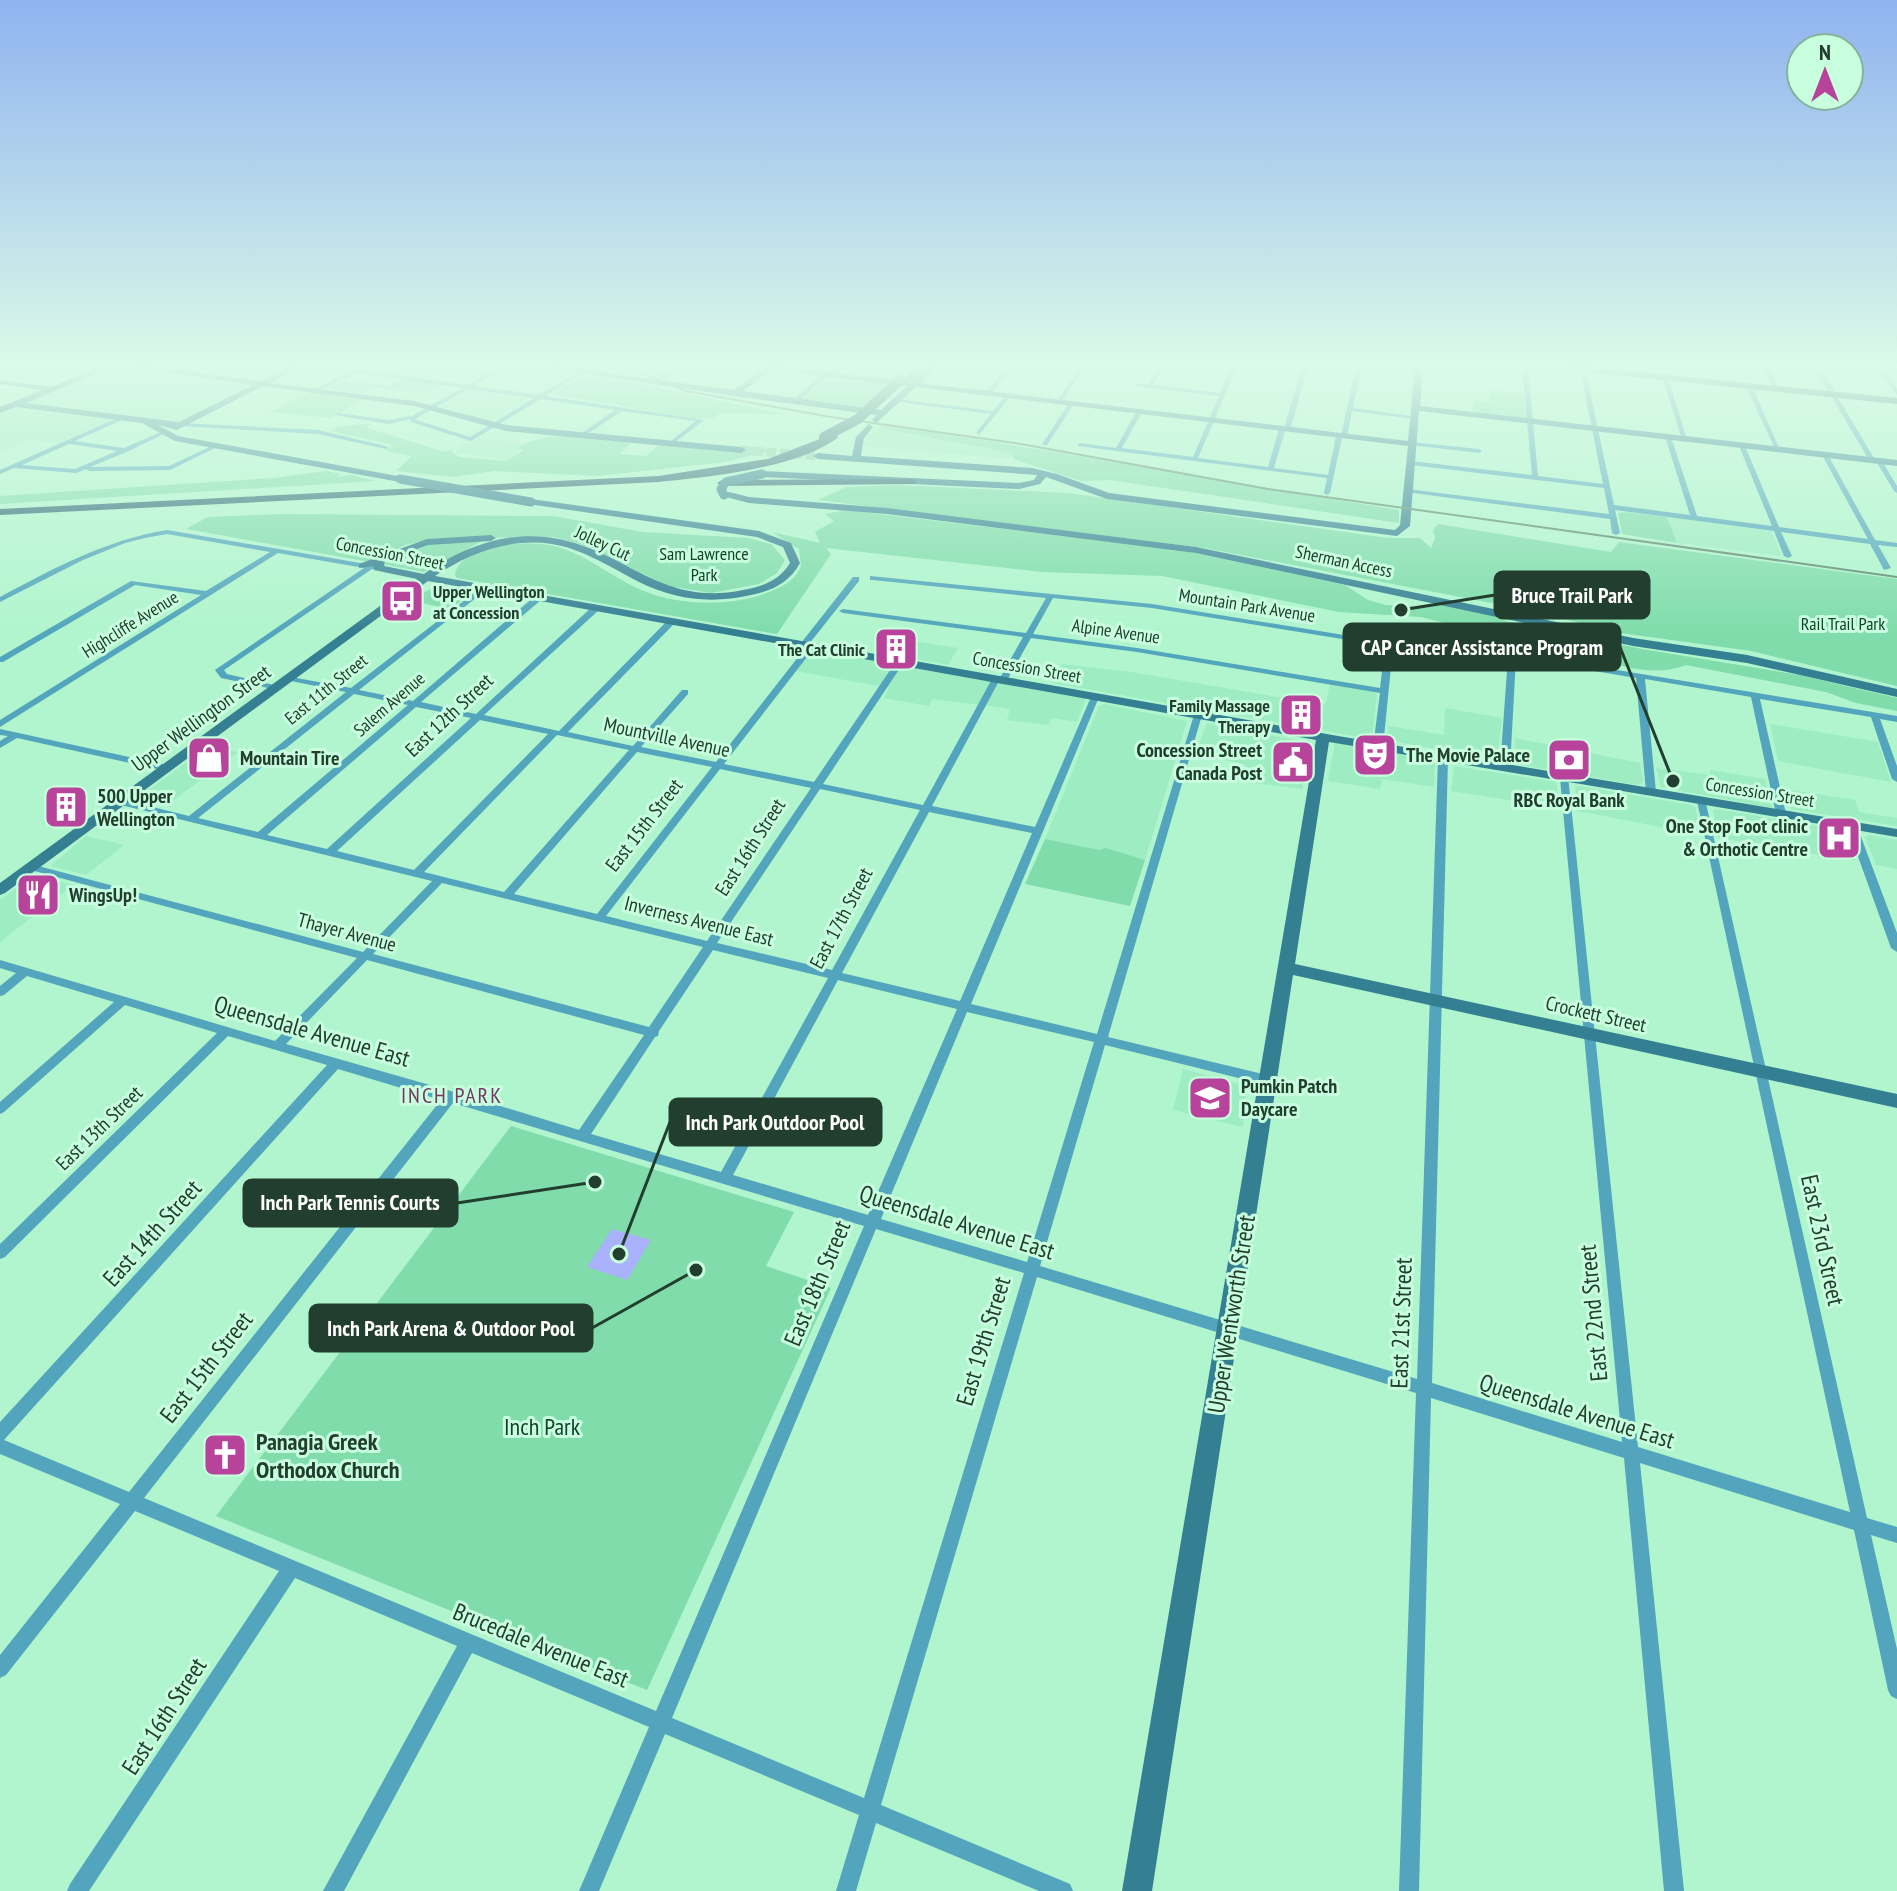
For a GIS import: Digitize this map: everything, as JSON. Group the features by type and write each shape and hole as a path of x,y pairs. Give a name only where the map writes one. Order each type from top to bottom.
{"main road":[{"name":"Jolley Cut","path":"273,455 531,502 749,532 787,545 795,559 793,568 779,581 762,589 717,597 666,591 571,546 529,539 494,543 463,554 425,578"},
{"path":"0,510 648,476 747,462 769,455"},
{"path":"0,510 508,486 704,473 787,455"},
{"path":"818,456 1043,474 1107,496 1136,501 1389,533 1402,531 1411,455"},
{"path":"1827,455 1897,463"},
{"path":"978,468 1023,475 1027,479 1023,482"},
{"name":"Sherman Access","path":"995,485 1023,482 1043,474"},
{"name":"Sherman Access","path":"1043,474 1041,479 1030,485 762,475 733,482 726,489 727,495 736,500 887,511 1196,550 1633,642 1747,659 1897,693"},
{"path":"508,486 912,482"},
{"path":"995,485 1018,489 1051,482 1074,484"},
{"path":"373,566 401,549 437,540 529,539"},
{"path":"463,554 451,574 466,585"},
{"name":"Concession Street","path":"373,566 425,578 1378,747 1897,833"},
{"name":"Upper Wellington Street","path":"0,890 425,578"},
{"path":"394,600 426,588 466,585"},
{"name":"Upper Wentworth Street","path":"1137,1891 1323,737"},
{"name":"Crockett Street","path":"1286,968 1897,1101"}],"street":[{"path":"0,472 38,455"},
{"path":"14,466 65,473 115,455"},
{"path":"85,468 165,469 195,455"},
{"path":"1163,455 1331,477"},
{"path":"1195,459 1197,455"},
{"path":"1271,469 1276,455"},
{"path":"1327,493 1337,455"},
{"path":"1533,455 1535,478"},
{"path":"1600,455 1616,533"},
{"path":"1674,455 1694,518"},
{"path":"1746,455 1788,556"},
{"path":"1825,455 1887,568"},
{"path":"1872,455 1897,491"},
{"path":"1411,463 1606,486"},
{"path":"1407,491 1613,517"},
{"path":"1611,507 1897,545"},
{"name":"Concession Street","path":"0,600 93,551 152,534 186,533 373,566"},
{"name":"Highcliffe Avenue","path":"0,724 278,550"},
{"path":"275,688 224,676 219,670 373,566"},
{"name":"Mountain Park Avenue","path":"873,578 1165,608 1389,644 1445,644 1897,719"},
{"name":"East 15th Street","path":"600,917 718,766 856,579"},
{"path":"0,660 127,586 142,582 208,594"},
{"name":"East 11th Street","path":"192,818 483,588"},
{"name":"East 17th Street","path":"725,1177 925,808 1051,596"},
{"name":"Salem Avenue","path":"261,835 538,598"},
{"name":"East 12th Street","path":"330,852 596,608"},
{"name":"Alpine Avenue","path":"843,611 1153,652 1384,691"},
{"path":"417,873 671,622"},
{"path":"1378,747 1389,644"},
{"path":"1505,768 1512,655"},
{"name":"East 16th Street","path":"583,1135 900,662"},
{"path":"1640,676 1651,792"},
{"name":"Mountville Avenue","path":"289,678 1038,831"},
{"path":"507,895 685,692"},
{"path":"1755,695 1781,814"},
{"name":"East 18th Street","path":"589,1891 1095,697"},
{"name":"East 19th Street","path":"846,1891 1198,715"},
{"path":"1875,716 1897,779"},
{"path":"0,732 166,768"},
{"path":"0,745 15,736"},
{"name":"East 21st Street","path":"1409,1891 1443,758"},
{"name":"East 22nd Street","path":"1565,778 1674,1891"},
{"name":"East 23rd Street","path":"1702,801 1897,1690"},
{"name":"Inverness Avenue East","path":"120,802 1267,1080"},
{"path":"1852,826 1897,948"},
{"name":"Thayer Avenue","path":"31,867 654,1033"},
{"path":"277,1046 440,879"},
{"name":"Queensdale Avenue East","path":"0,964 1032,1269 1897,1535"},
{"path":"0,992 26,971"},
{"path":"0,1109 124,1000"},
{"name":"East 13th Street","path":"0,1253 225,1032"},
{"name":"East 14th Street","path":"0,1434 336,1063"},
{"name":"East 15th Street","path":"0,1669 451,1096"},
{"name":"Brucedale Avenue East","path":"0,1446 1063,1891"},
{"name":"East 16th Street","path":"77,1891 291,1568"},
{"path":"333,1891 469,1641"}],"shaded area":[{"path":"473,455 515,455 510,460"},
{"path":"968,455 1012,455 1011,459"},
{"path":"1667,517 1771,531 1782,556 1677,543"},
{"path":"889,637 958,648 948,665 878,652"},
{"path":"813,650 1086,699 1077,722 1052,718 1048,725 1007,720 1010,709 933,699 929,706 884,698 889,688 796,671"},
{"path":"1062,664 1131,672 1325,705 1330,684 1373,692 1377,694 1372,739 1052,683"},
{"path":"1104,704 1187,721 1145,860 1045,839 1099,706"},
{"path":"1445,708 1502,718 1498,757 1494,760 1387,740 1389,726 1444,735"},
{"path":"1207,723 1312,743 1302,789 1246,782 1248,771 1244,764 1195,754"},
{"path":"1770,724 1878,742 1891,782 1778,761"},
{"path":"1515,738 1640,763 1643,782 1638,785 1516,764"},
{"path":"1335,743 1435,760 1434,787 1382,779 1380,789 1328,781"},
{"path":"207,747 238,752 167,805 138,798"},
{"path":"1454,766 1556,782 1560,808 1451,791"},
{"path":"1656,768 1710,775 1710,770 1765,779 1773,808 1661,787"},
{"path":"1575,787 1691,805 1695,807 1702,835 1578,811"},
{"path":"1784,789 1855,800 1859,812 1897,818 1897,826 1791,809"},
{"path":"1716,809 1841,830 1846,833 1856,861 1718,838 1713,811"},
{"path":"86,836 124,845 86,875 50,866"},
{"path":"1865,837 1897,840 1897,869 1876,865"},
{"path":"35,875 73,885 0,942 0,900"},
{"name":"Pumkin Patch Daycare","path":"1183,1069 1246,1086 1243,1127 1173,1110"}],"green space":[{"path":"408,455 457,455 507,461 516,455 753,455 725,462 598,476 495,471 453,477 396,471 412,456"},
{"path":"1012,455 1072,455 1399,510 1399,523 1110,480 1081,481 1013,459"},
{"path":"326,471 341,474 336,477 351,475 376,481 0,504 0,496 274,478"},
{"name":"Rail Trail Park","path":"897,485 1068,493 1388,538 1420,538 1431,548 1435,538 1433,530 1438,524 1611,552 1619,542 1897,579 1897,686 1751,651 1621,633 1523,609 1204,548 818,500 846,487"},
{"path":"846,510 1187,551 1345,585 1368,600 1385,605 1424,607 1442,604 1486,612 1502,620 1642,649 1799,675 1897,698 1897,711 1856,703 1826,692 1686,665 1669,670 1633,668 1546,643 1471,634 1460,627 1421,617 1339,612 1162,576 1043,572 826,548 831,554 777,634 457,578 455,575 460,564 483,550 515,544 547,545 580,556 657,596 716,603 744,599 783,586 801,566 799,549 772,532 820,543 815,532 834,521 825,514"},
{"path":"1618,513 1667,517 1677,543 1622,534"},
{"name":"Sam Lawrence Park","path":"280,514 553,516 643,532 748,538 771,544 785,560 777,573 759,584 711,593 669,586 581,544 554,537 440,538 405,545 370,562 186,529 208,517"},
{"path":"486,539 424,572 382,564 433,543"},
{"path":"431,589 473,591 451,609 406,600"},
{"path":"1045,839 1099,850 1106,848 1145,860 1130,906 1025,884"},
{"name":"Inch Park","path":"511,1126 794,1212 766,1266 831,1288 647,1690 216,1516"}],"water":[{"path":"612,1229 651,1240 627,1280 587,1267"}],"tunnel":[{"path":"808,455 818,456"}],"railway":[{"path":"1083,455 1268,489 1897,577"}],"place":[{"name":"Upper Wellington at Concession","path":"402,601"},
{"name":"Bruce Trail Park","path":"1401,610"},
{"name":"The Cat Clinic","path":"896,649"},
{"name":"Family Massage Therapy","path":"1301,715"},
{"name":"The Movie Palace","path":"1375,755"},
{"name":"Mountain Tire","path":"209,758"},
{"name":"RBC Royal Bank","path":"1569,760"},
{"name":"Concession Street Canada Post","path":"1293,762"},
{"name":"CAP Cancer Assistance Program","path":"1673,781"},
{"name":"500 Upper Wellington","path":"66,807"},
{"name":"One Stop Foot clinic & Orthotic Centre","path":"1839,838"},
{"name":"WingsUp!","path":"38,895"},
{"name":"Pumkin Patch Daycare","path":"1210,1098"},
{"name":"Inch Park Tennis Courts","path":"595,1182"},
{"name":"Inch Park Outdoor Pool","path":"619,1254"},
{"name":"Inch Park Arena & Outdoor Pool","path":"696,1270"},
{"name":"Panagia Greek Orthodox Church","path":"225,1455"}],"district":[{"name":"INCH PARK","path":"452,1095"}]}
